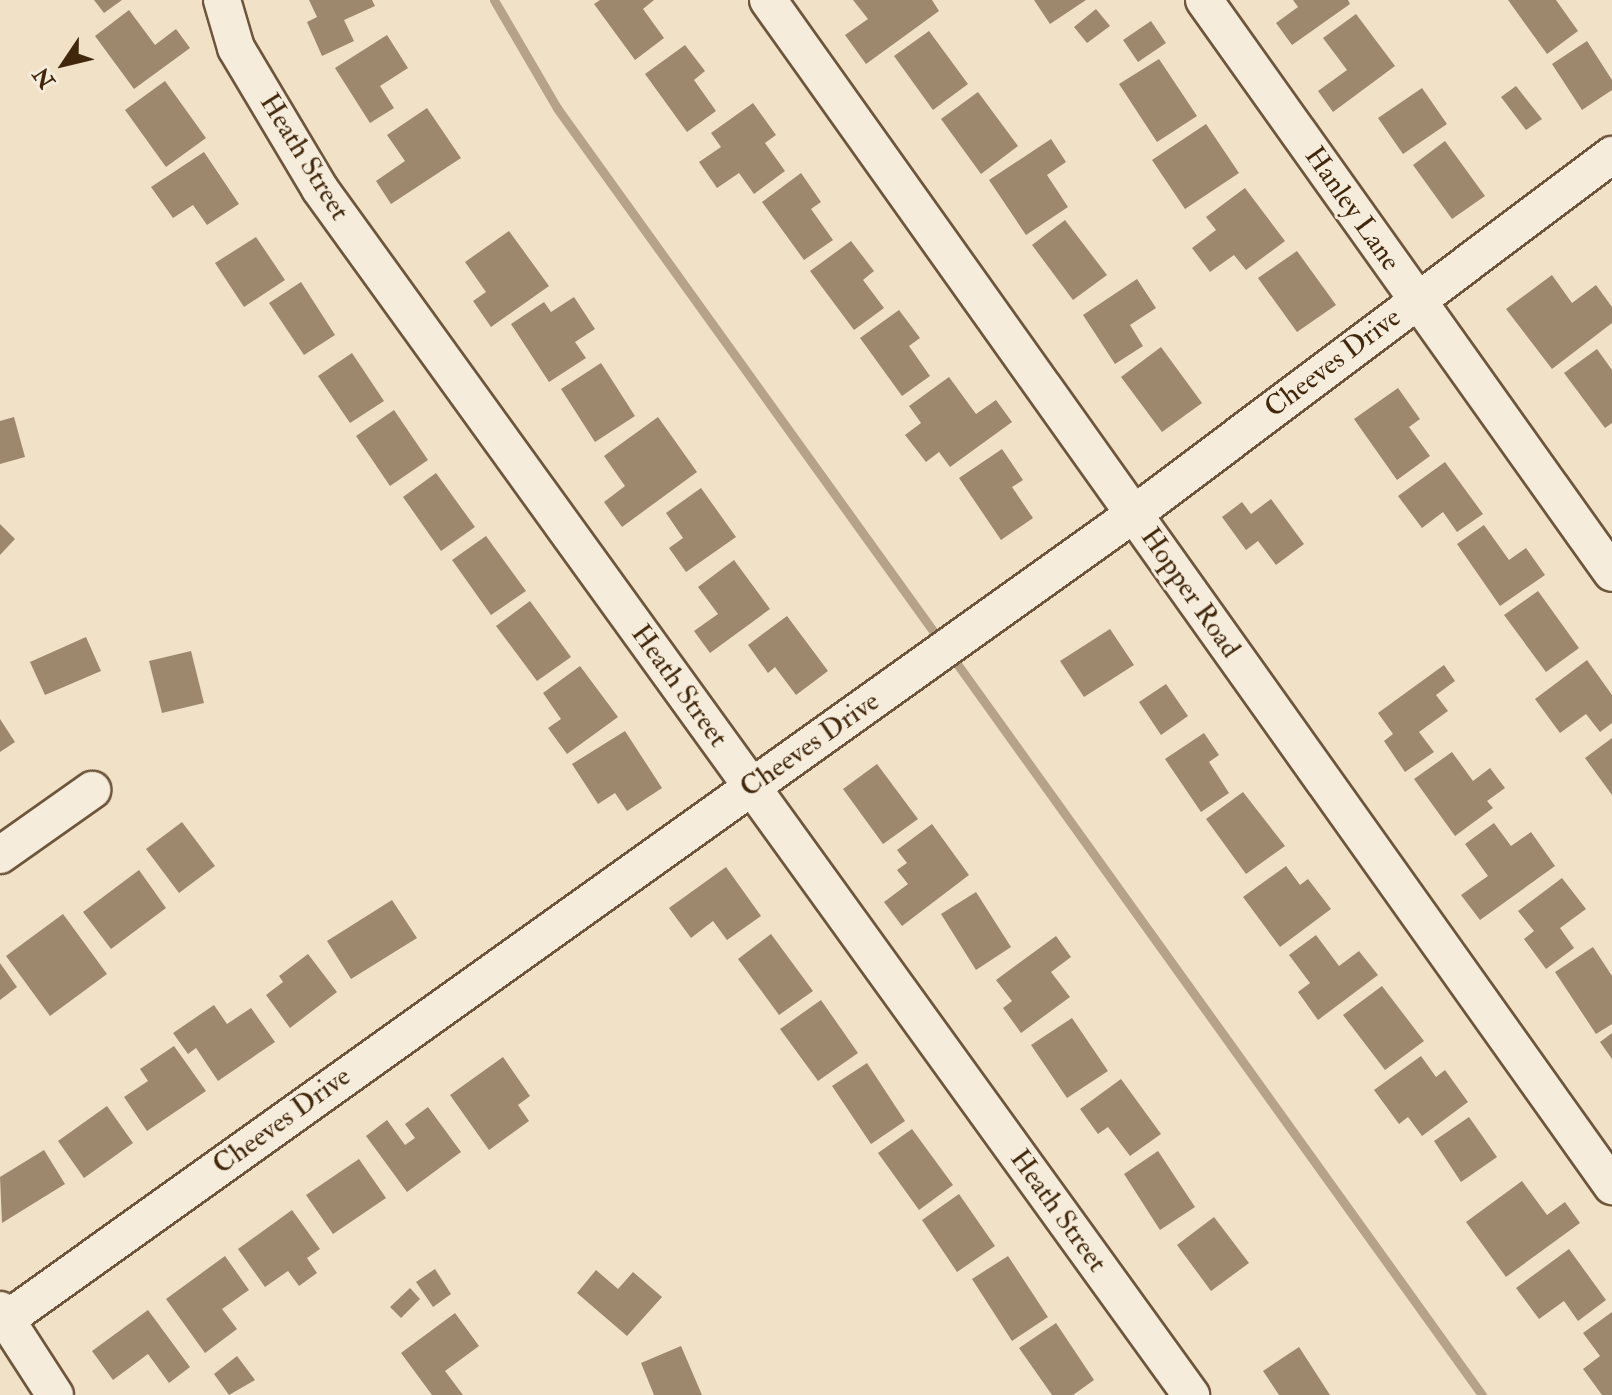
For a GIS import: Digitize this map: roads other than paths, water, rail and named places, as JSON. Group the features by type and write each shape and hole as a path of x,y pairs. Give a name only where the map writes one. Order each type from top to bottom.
{"street":[{"name":"Heath Street","path":"222,0 236,48 320,189 1191,1395"},
{"name":"Hopper Road","path":"768,0 1612,1186"},
{"name":"Hanley Lane","path":"1204,0 1612,573"},
{"name":"Cheeves Drive","path":"2,1318 1134,514 1612,155"},
{"path":"0,855 92,790"},
{"path":"2,1318 55,1395"}],"waterway":[{"path":"494,0 557,108 941,642"},
{"path":"950,654 1482,1395"}]}
